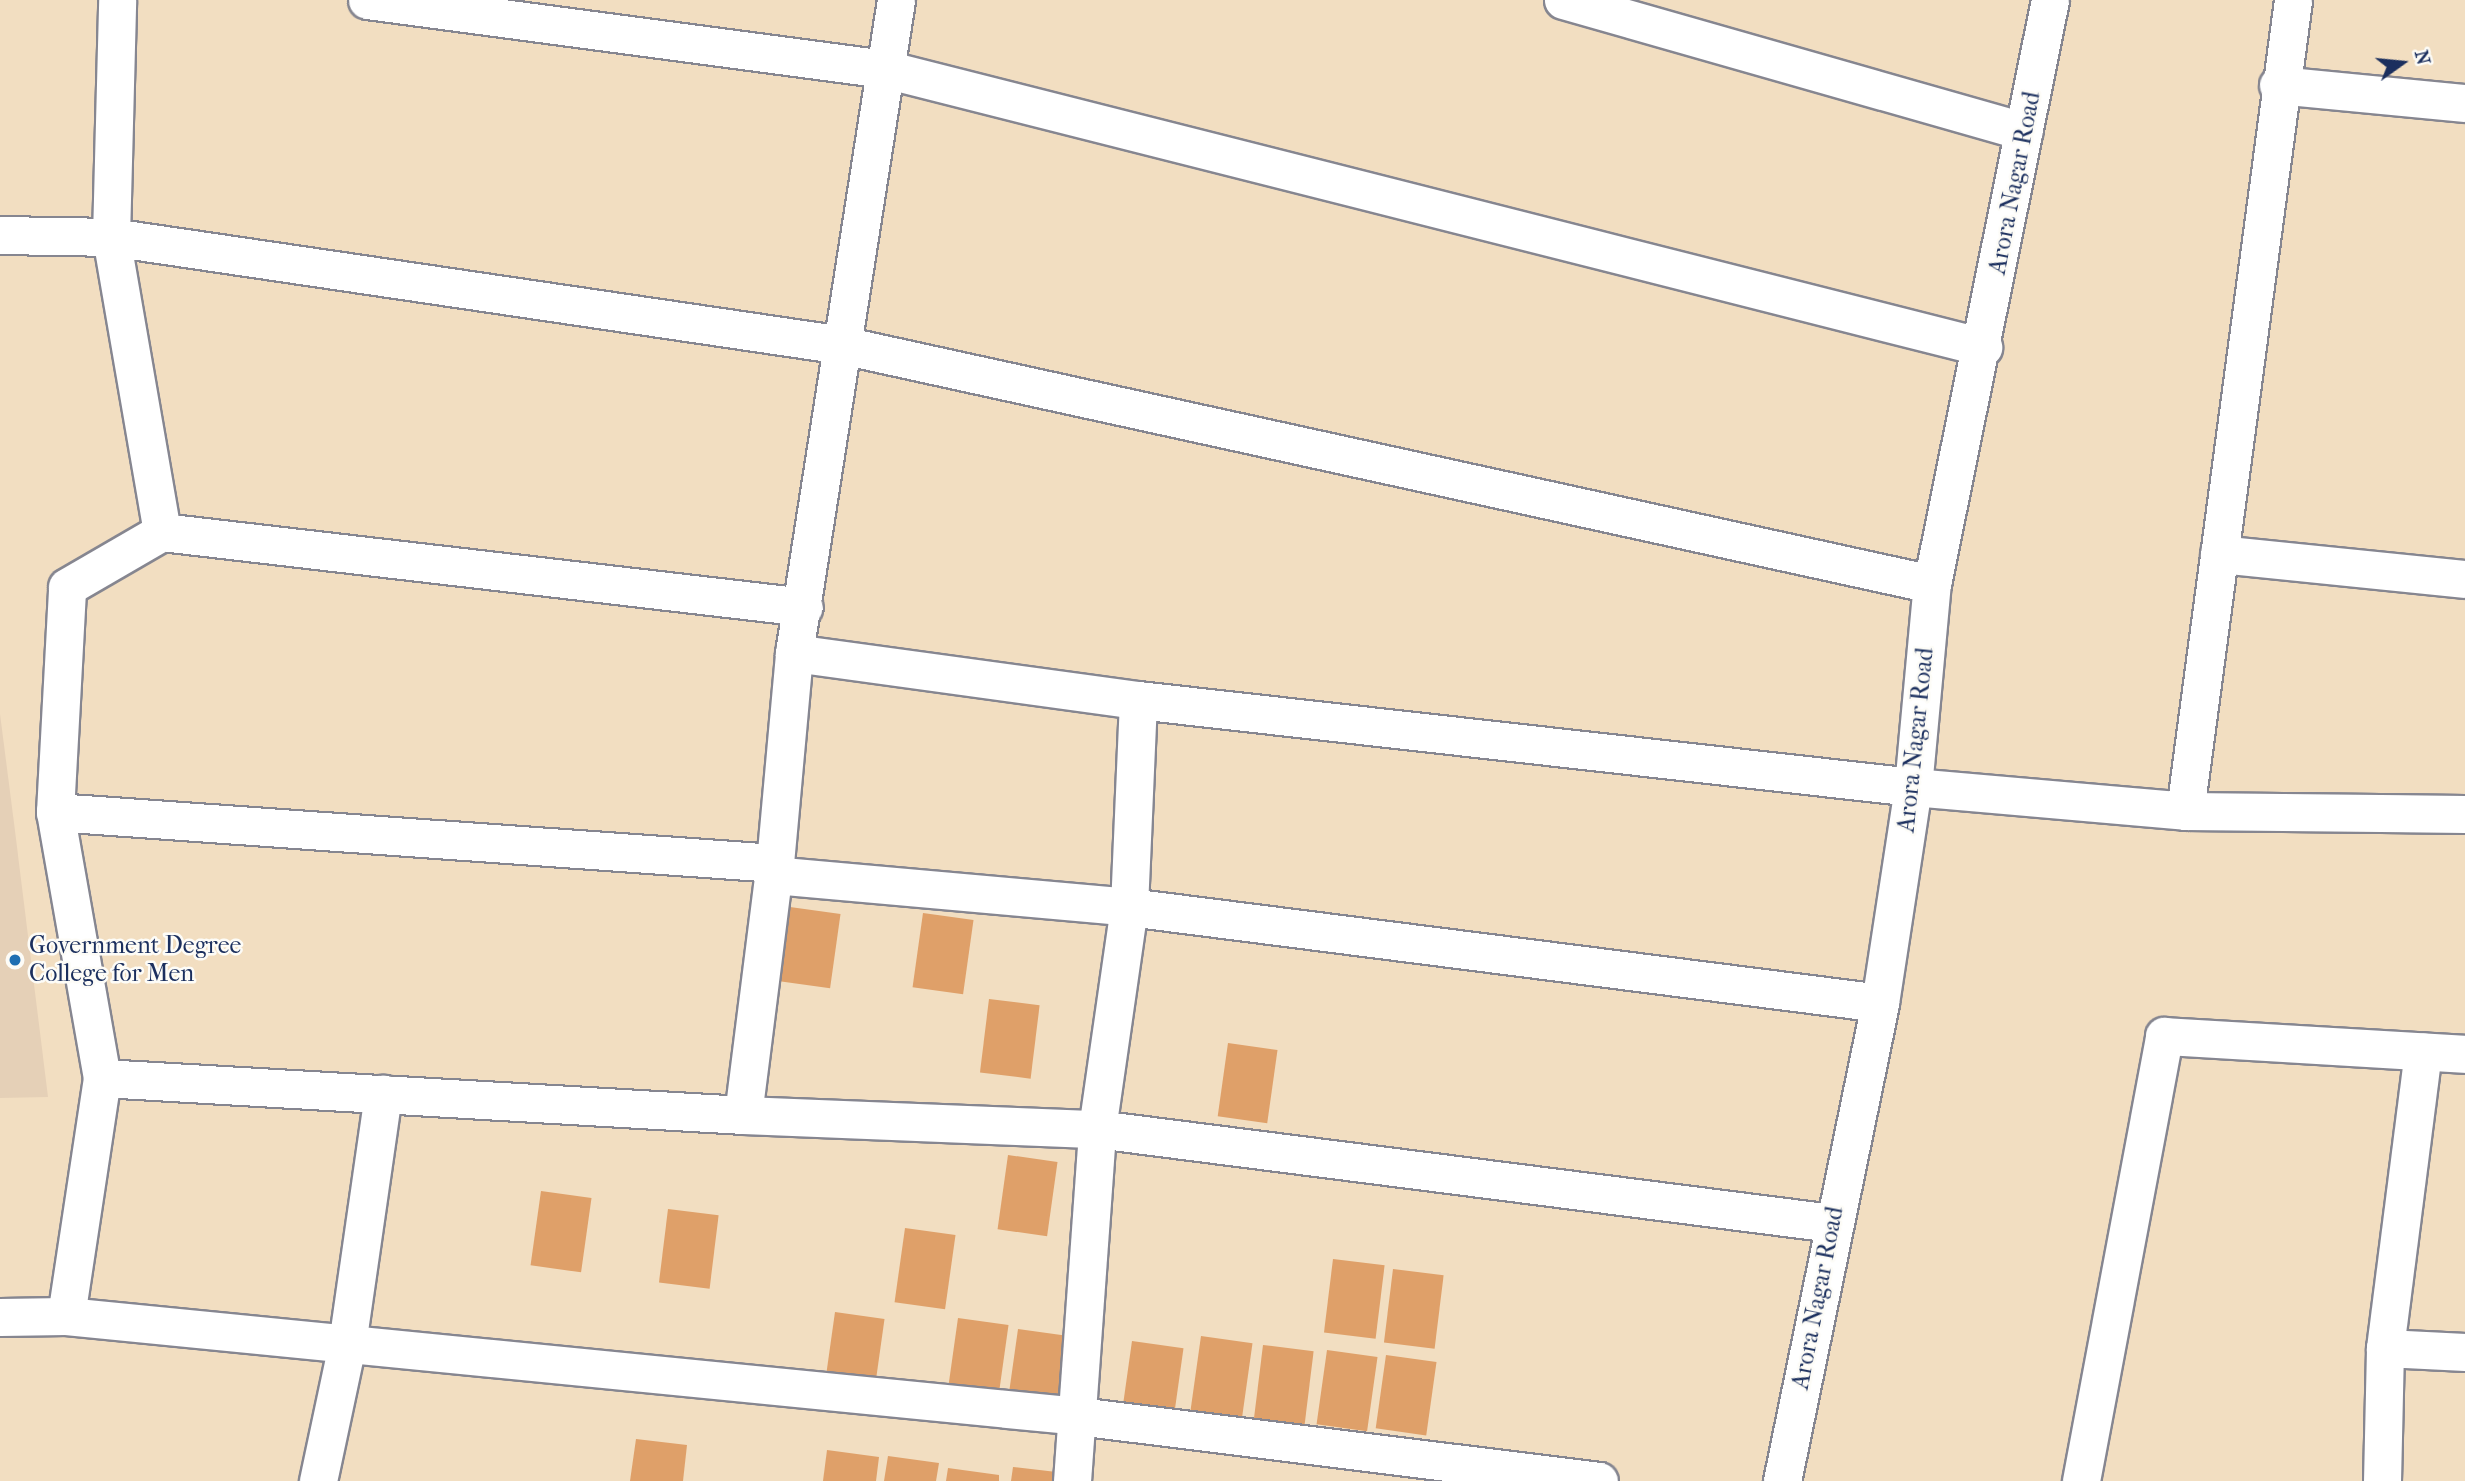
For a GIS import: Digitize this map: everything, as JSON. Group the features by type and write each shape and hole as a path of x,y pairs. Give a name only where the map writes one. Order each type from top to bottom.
{"street":[{"path":"117,0 111,237 162,533"},
{"path":"367,0 885,69 1983,347"},
{"path":"743,1115 774,869 794,653 804,607 842,345 897,0"},
{"path":"1563,0 2024,131"},
{"name":"Arora Nagar Road","path":"1782,1481 1832,1223 1880,1003 1913,787 1932,584 1983,347 2050,0"},
{"path":"2185,811 2278,85 2293,0"},
{"path":"2278,85 2465,103"},
{"path":"0,235 111,237 842,345 1932,584"},
{"path":"66,1316 102,1078 55,812 67,587 162,533 804,607"},
{"path":"2219,554 2465,579"},
{"path":"794,653 1138,700 1913,787 2185,811 2465,814"},
{"path":"1072,1481 1097,1129 1129,907 1138,700"},
{"path":"55,812 774,869 1129,907 1880,1003"},
{"path":"2081,1481 2164,1036 2465,1054"},
{"path":"2382,1481 2385,1348 2423,1051"},
{"path":"102,1078 743,1115 1097,1129 1832,1223"},
{"path":"318,1481 347,1344 383,1094"},
{"path":"0,1317 66,1316 1078,1416 1599,1481"},
{"path":"2385,1348 2465,1352"}],"shaded area":[{"name":"Government Degree College for Men","path":"0,714 14,823 48,1097 0,1098"}],"building":[{"path":"790,907 841,914 830,988 780,981"},
{"path":"923,913 974,920 963,994 913,987"},
{"path":"989,999 1040,1005 1031,1079 980,1072"},
{"path":"1228,1043 1278,1050 1267,1123 1218,1116"},
{"path":"1008,1155 1058,1162 1047,1236 998,1229"},
{"path":"541,1191 592,1198 581,1272 531,1265"},
{"path":"668,1209 719,1215 710,1289 659,1282"},
{"path":"905,1228 956,1235 945,1309 895,1302"},
{"path":"1333,1259 1385,1265 1376,1339 1324,1332"},
{"path":"1393,1269 1444,1275 1435,1349 1384,1342"},
{"path":"835,1312 885,1319 874,1393 825,1386"},
{"path":"958,1318 1009,1325 998,1399 948,1392"},
{"path":"1018,1329 1069,1336 1058,1409 1008,1402"},
{"path":"1201,1336 1252,1343 1242,1418 1191,1410"},
{"path":"1132,1341 1183,1348 1173,1423 1122,1415"},
{"path":"1263,1345 1314,1351 1305,1425 1254,1418"},
{"path":"1327,1350 1378,1357 1367,1431 1317,1424"},
{"path":"1386,1355 1437,1362 1426,1435 1376,1428"},
{"path":"636,1439 687,1445 683,1481 630,1481"},
{"path":"827,1450 879,1457 876,1481 823,1481"},
{"path":"888,1456 939,1463 936,1481 884,1481"},
{"path":"1013,1467 1065,1473 1064,1481 1011,1481"},
{"path":"948,1468 999,1475 999,1481 946,1481"}],"place":[{"name":"Government Degree College for Men","path":"15,960"}]}
